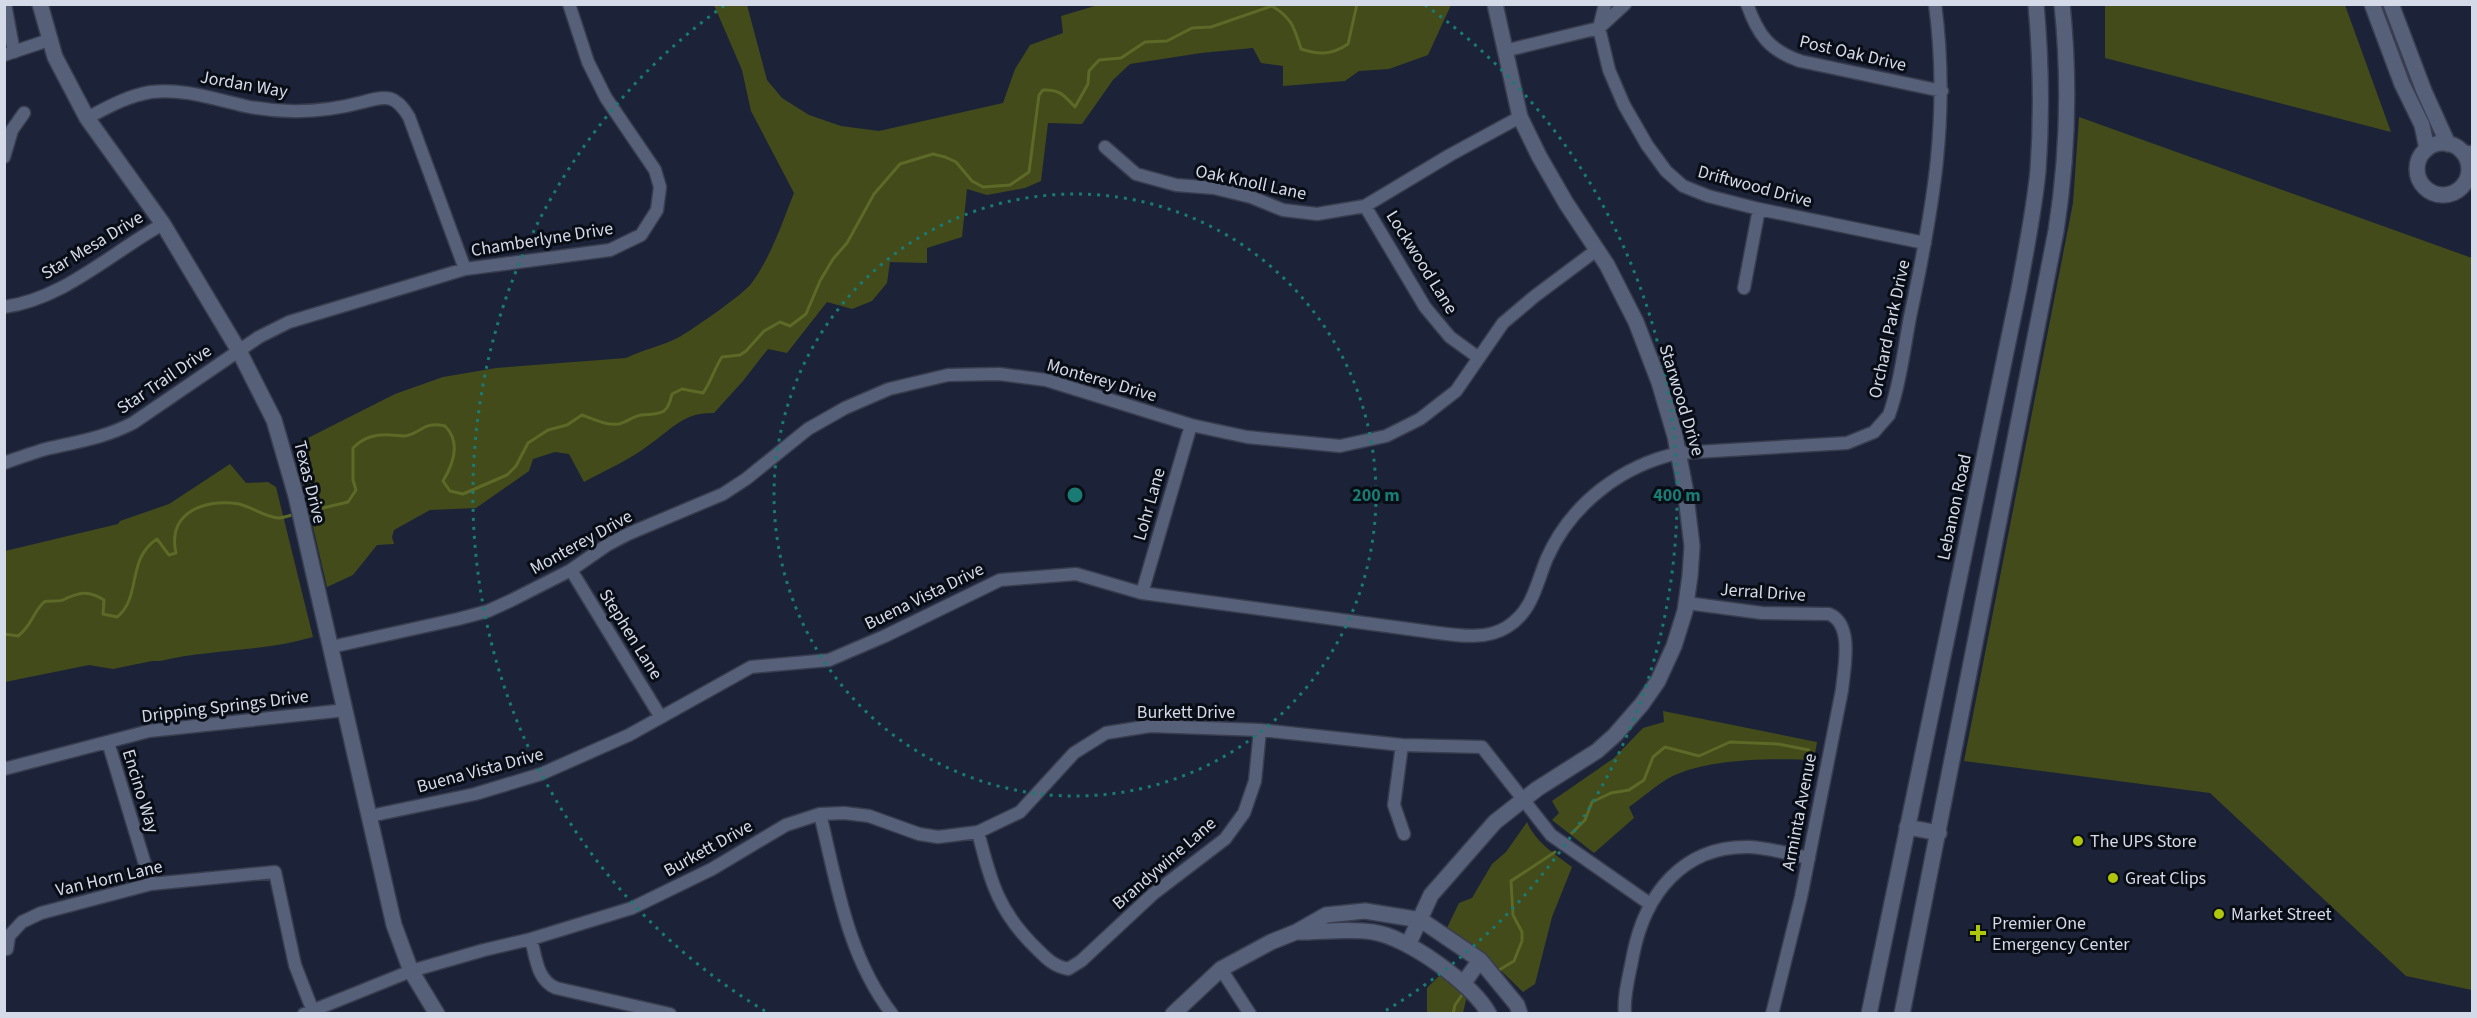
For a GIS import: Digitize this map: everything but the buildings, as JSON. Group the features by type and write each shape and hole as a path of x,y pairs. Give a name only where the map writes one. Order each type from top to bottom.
{"street":[{"path":"4,4 9,53 50,40"},
{"name":"Texas Drive","path":"40,4 55,57 87,118 163,224 238,351 274,420 296,496 394,925 411,971 437,1014"},
{"name":"Chamberlyne Drive","path":"238,351 289,322 465,269 610,250 641,235 657,210 660,187 655,170 606,98 588,62 569,4"},
{"name":"Starwood Drive","path":"1408,945 1431,895 1481,836 1523,799 1579,764 1624,726 1662,673 1677,639 1687,603 1692,546 1679,453 1665,400 1647,349 1624,297 1598,249 1566,203 1520,117 1495,4"},
{"path":"1599,28 1605,4"},
{"path":"1504,51 1599,28 1625,4"},
{"name":"Post Oak Drive","path":"1747,4 1770,46 1782,55 1800,61 1942,91"},
{"name":"Orchard Park Drive","path":"1518,618 1533,598 1555,543 1578,512 1602,488 1624,473 1653,459 1679,453 1847,443 1874,432 1889,415 1925,243 1938,167 1942,91 1935,4"},
{"name":"Lebanon Road","path":"1869,1014 2019,289 2032,212 2037,171 2041,92 2036,4"},
{"path":"1902,1014 2055,241 2064,179 2068,121 2067,49 2062,4"},
{"path":"2372,4 2402,84 2422,125 2427,149"},
{"path":"2391,4 2419,80 2448,144"},
{"name":"Driftwood Drive","path":"1599,28 1609,70 1624,105 1647,145 1666,171 1683,186 1708,196 1759,209 1925,243"},
{"name":"Jordan Way","path":"87,118 127,98 172,91 248,107 297,111 332,108 379,97 392,98 402,106 409,117 465,269"},
{"path":"4,157 12,130 24,113"},
{"name":"Oak Knoll Lane","path":"1105,147 1136,174 1176,185 1214,188 1251,197 1283,210 1317,214 1365,206 1520,117"},
{"path":"2448,144 2467,152 2470,173 2460,189 2445,195 2429,191 2423,185 2417,171 2421,155 2427,149 2448,144"},
{"name":"Lockwood Lane","path":"1365,206 1425,307 1450,337 1479,358"},
{"path":"1744,288 1759,209"},
{"name":"Star Mesa Drive","path":"4,307 23,304 70,283 139,237 163,224"},
{"name":"Monterey Drive","path":"331,647 488,611 571,570 608,544 628,534 723,494 746,479 807,429 845,408 889,389 948,375 999,374 1046,380 1191,425 1247,437 1340,446 1386,436 1420,419 1456,391 1503,323 1598,249"},
{"name":"Star Trail Drive","path":"4,463 44,450 114,433 133,423 238,351"},
{"name":"Lohr Lane","path":"1142,593 1191,425"},
{"name":"Stephen Lane","path":"571,570 660,716"},
{"name":"Buena Vista Drive","path":"370,816 475,794 541,774 601,750 751,667 828,660 885,636 1000,580 1076,574 1142,593 1466,636 1497,632 1518,618"},
{"name":"Jerral Drive","path":"1687,603 1762,613 1822,614 1836,617"},
{"name":"Arminta Avenue","path":"1772,1014 1809,858 1843,680 1844,633 1836,617"},
{"name":"Dripping Springs Drive","path":"4,769 149,731 345,710"},
{"name":"Burkett Drive","path":"310,1012 411,971 531,939 632,908 712,868 786,825 820,814 844,813 869,816 919,834 938,837 978,832 1020,812 1074,753 1106,733 1150,726 1260,730 1402,746 1482,747 1542,825 1559,843 1650,904"},
{"name":"Brandywine Lane","path":"978,832 1000,903 1012,923 1055,967 1068,969 1081,961 1153,894 1225,839 1244,813 1255,782 1260,730"},
{"name":"Encino Way","path":"108,742 151,884"},
{"path":"1402,746 1394,805 1404,834"},
{"path":"820,814 842,906 860,962 877,995 892,1014"},
{"path":"1907,827 1939,833"},
{"path":"1625,1014 1625,1002 1638,933 1650,904 1679,870 1692,862 1733,848 1756,848 1809,858"},
{"name":"Van Horn Lane","path":"7,949 9,936 22,922 41,913 151,884 275,872 295,965 310,1012"},
{"path":"1173,1014 1221,969 1271,942 1296,932 1326,915 1365,911 1421,920 1480,960 1512,999 1520,1014"},
{"path":"1296,932 1374,932 1408,945 1453,975 1484,1004 1488,1012 1499,1000 1512,999"},
{"path":"531,939 541,977 546,984 670,1014"},
{"path":"1463,984 1480,960"},
{"path":"1221,969 1250,1014"}],"green space":[{"path":"714,5 747,5 767,80 782,98 809,115 841,126 879,131 1003,103 1015,69 1030,45 1063,33 1061,16 1098,5 1451,5 1428,55 1389,69 1359,71 1345,81 1283,86 1283,66 1261,63 1253,48 1130,64 1113,80 1082,124 1048,123 1041,181 1025,188 987,195 967,189 962,237 927,248 927,263 890,262 887,283 872,301 852,309 827,302 787,353 768,349 714,413 686,418 634,455 584,482 569,454 555,452 533,459 529,471 476,508 430,510 394,530 392,537 394,544 377,545 353,575 327,587 294,445 395,394 443,377 496,368 626,358 688,332 738,296 758,274 776,240 794,193 751,111 742,70"},
{"path":"2105,5 2345,5 2391,132 2105,58"},
{"path":"2079,117 2472,258 2472,990 2406,976 2210,793 1964,761 2073,203"},
{"path":"230,464 246,483 268,482 276,487 313,637 294,642 198,654 113,669 89,665 5,682 5,551 118,524 120,521 169,504"},
{"path":"1663,711 1817,742 1814,760 1739,761 1719,763 1682,772 1662,782 1629,807 1634,818 1594,853 1552,820 1559,813 1552,801 1614,758 1643,728 1664,722"},
{"path":"1527,822 1541,842 1572,867 1552,917 1535,984 1523,992 1484,954 1446,930 1459,903 1472,898 1492,864 1506,852"},
{"path":"1442,973 1467,996 1463,1013 1427,1013 1427,988"}],"waterway":[{"path":"306,512 348,502 356,490 353,480 353,448 370,437 405,436 427,426 445,426 453,439 454,453 443,481 450,491 463,494 507,475 516,466 528,443 548,430 567,425 582,415 605,423 619,424 638,416 662,412 668,406 672,394 682,389 703,393 722,357 740,355 764,331 780,322 790,326 806,314 820,281 833,259 847,243 874,194 900,164 933,154 956,162 972,181 983,187 1010,185 1029,172 1039,95 1043,90 1057,92 1075,107 1088,84 1089,71 1099,60 1121,58 1145,42 1167,41 1192,28 1211,27 1272,6 1291,24 1301,49 1320,53 1331,52 1348,44 1357,4"},
{"path":"4,634 18,636 44,602 61,601 79,594 89,593 104,600 103,614 117,617 125,609 137,567 147,547 157,539 169,555 176,553 177,528 183,518 201,506 213,503 239,504 280,518 296,514"},
{"path":"1572,833 1585,820 1592,802 1611,793 1629,790 1644,780 1653,757 1665,747 1699,756 1730,742 1778,744 1809,750"},
{"path":"1499,970 1514,961 1522,941 1522,932 1513,915 1511,881 1555,852"},
{"path":"1453,1014 1455,1005 1462,995"}],"place":[{"name":"The UPS Store","path":"2078,841"},
{"name":"Great Clips","path":"2113,878"},
{"name":"Market Street","path":"2219,914"},
{"name":"Premier One Emergency Center","path":"1978,933"}]}
